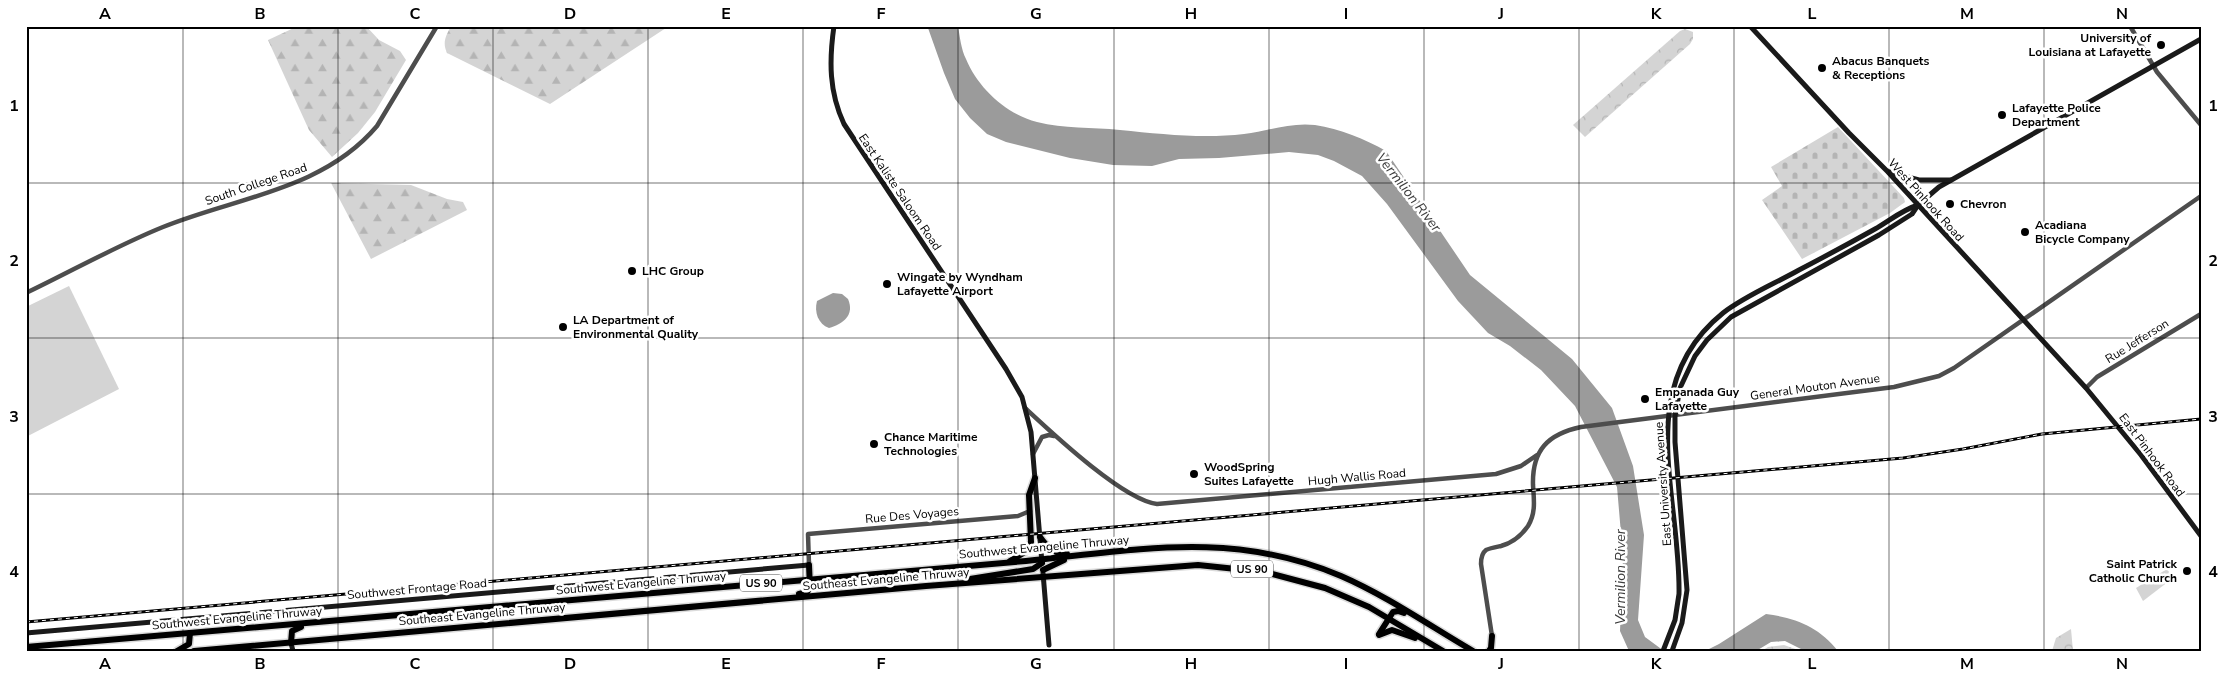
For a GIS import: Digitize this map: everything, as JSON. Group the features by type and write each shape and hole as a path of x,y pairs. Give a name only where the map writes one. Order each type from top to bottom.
{"highway":[{"path":"1007,562 1029,547 1031,542 1030,495 1035,478"},
{"path":"1040,537 1052,550 1063,554 1098,554"},
{"name":"Southwest Evangeline Thruway","path":"26,647 1007,562 1043,567 1074,556 1200,546 1263,552 1304,563 1341,576 1473,651"},
{"path":"945,585 994,574 1043,567 1074,556"},
{"path":"789,599 809,590 811,579 809,565"},
{"path":"792,580 805,572 809,565"},
{"name":"Southeast Evangeline Thruway","path":"194,651 945,585 1043,567 1178,565 1213,565 1251,569 1286,576 1325,588 1355,600 1443,651"},
{"path":"1413,617 1396,611 1379,635 1386,631 1396,631 1435,646"},
{"path":"1403,627 1400,623 1402,618 1413,617"},
{"path":"291,642 291,633 294,629 324,622"},
{"path":"177,651 189,644 190,633"},
{"path":"1488,651 1491,648 1492,636"},
{"path":"1492,636 1496,651"}],"main road":[{"name":"East Kaliste Saloom Road","path":"834,26 830,56 832,84 836,105 845,126 1006,369 1016,386 1025,408 1031,432 1049,645"},
{"name":"West Pinhook Road","path":"1750,26 1849,133 1888,172 2086,388"},
{"name":"East University Avenue","path":"1662,651 1672,630 1679,594 1668,443 1668,417 1672,392 1686,357 1700,336 1719,317 1733,307 1890,221 1908,208 1918,205 1952,180 2201,39"},
{"path":"1888,172 1919,180 1952,180"},
{"name":"East University Avenue","path":"1672,651 1679,633 1686,603 1685,552 1675,442 1675,416 1680,388 1691,363 1707,340 1724,323 1739,312 1837,259 1912,214 1918,205"},
{"path":"1833,252 1837,259"},
{"path":"1719,317 1724,323"},
{"name":"East Pinhook Road","path":"2086,388 2140,455 2201,536"},
{"path":"1677,552 1685,552"},
{"path":"1678,560 1685,559"},
{"name":"Southwest Frontage Road","path":"26,633 809,565"},
{"path":"291,642 292,651"}],"street":[{"name":"South College Road","path":"26,293 165,226 297,182 340,160 377,126 438,26"},
{"path":"2130,26 2153,66 2201,125"},
{"name":"General Mouton Avenue","path":"1492,636 1481,560 1486,550 1510,542 1527,527 1534,508 1533,474 1538,455 1547,443 1557,435 1581,428 1920,382 1944,374 2201,196"},
{"name":"Rue Jefferson","path":"2086,388 2097,377 2201,314"},
{"name":"Hugh Wallis Road","path":"1025,408 1057,437 1131,495 1139,500 1157,504 1496,474 1520,467 1538,455"},
{"path":"1033,456 1042,437 1048,435 1057,437"},
{"path":"1520,467 1528,469 1533,474"},
{"path":"1018,516 1030,511"},
{"path":"1018,516 1030,522"},
{"name":"Rue Des Voyages","path":"809,565 808,534 1018,516"}],"green space":[{"path":"298,26 366,26 379,40 400,51 406,60 375,112 358,133 332,157 309,130 268,40"},
{"path":"451,26 669,26 550,104 447,53 445,42"},
{"path":"1685,29 1693,32 1693,39 1690,44 1585,137 1573,125 1680,31"},
{"path":"1838,127 1904,198 1905,202 1890,213 1802,259 1762,200 1782,186 1771,167"},
{"path":"331,183 411,185 447,199 463,202 467,210 371,259"},
{"path":"69,286 119,389 26,437 26,307"},
{"path":"2167,569 2173,578 2143,601 2136,588"},
{"path":"2071,629 2073,651 2052,651 2056,638"},
{"path":"1784,645 1801,651 1762,651 1768,647"}],"water":[{"name":"Vermilion River","path":"925,26 958,26 964,55 971,70 986,90 1015,113 1037,122 1068,127 1198,136 1244,134 1306,124 1334,129 1352,135 1386,151 1470,275 1572,359 1612,408 1633,466 1644,535 1638,620 1645,637 1664,651 1629,651 1620,631 1623,557 1617,487 1575,406 1541,370 1510,346 1488,333 1458,301 1387,204 1362,176 1318,155 1289,152 1219,158 1179,159 1152,166 1113,165 1070,158 1006,142 987,134 970,118 955,99 928,28"},
{"path":"833,293 842,294 848,299 850,310 843,321 829,328 820,321 816,305 817,301"},
{"path":"1766,614 1787,618 1806,625 1823,636 1838,651 1805,651 1785,641 1771,642 1756,651 1705,651"}],"railway":[{"path":"26,622 1903,458 2042,434 2201,419"}],"place":[{"name":"University of Louisiana at Lafayette","path":"2161,45"},
{"name":"Abacus Banquets & Receptions","path":"1822,68"},
{"name":"Lafayette Police Department","path":"2002,115"},
{"name":"Chevron","path":"1950,204"},
{"name":"Acadiana Bicycle Company","path":"2025,232"},
{"name":"LHC Group","path":"632,271"},
{"name":"Wingate by Wyndham Lafayette Airport","path":"887,284"},
{"name":"LA Department of Environmental Quality","path":"563,327"},
{"name":"Empanada Guy Lafayette","path":"1645,399"},
{"name":"Chance Maritime Technologies","path":"874,444"},
{"name":"WoodSpring Suites Lafayette","path":"1194,474"},
{"name":"Saint Patrick Catholic Church","path":"2187,571"}]}
